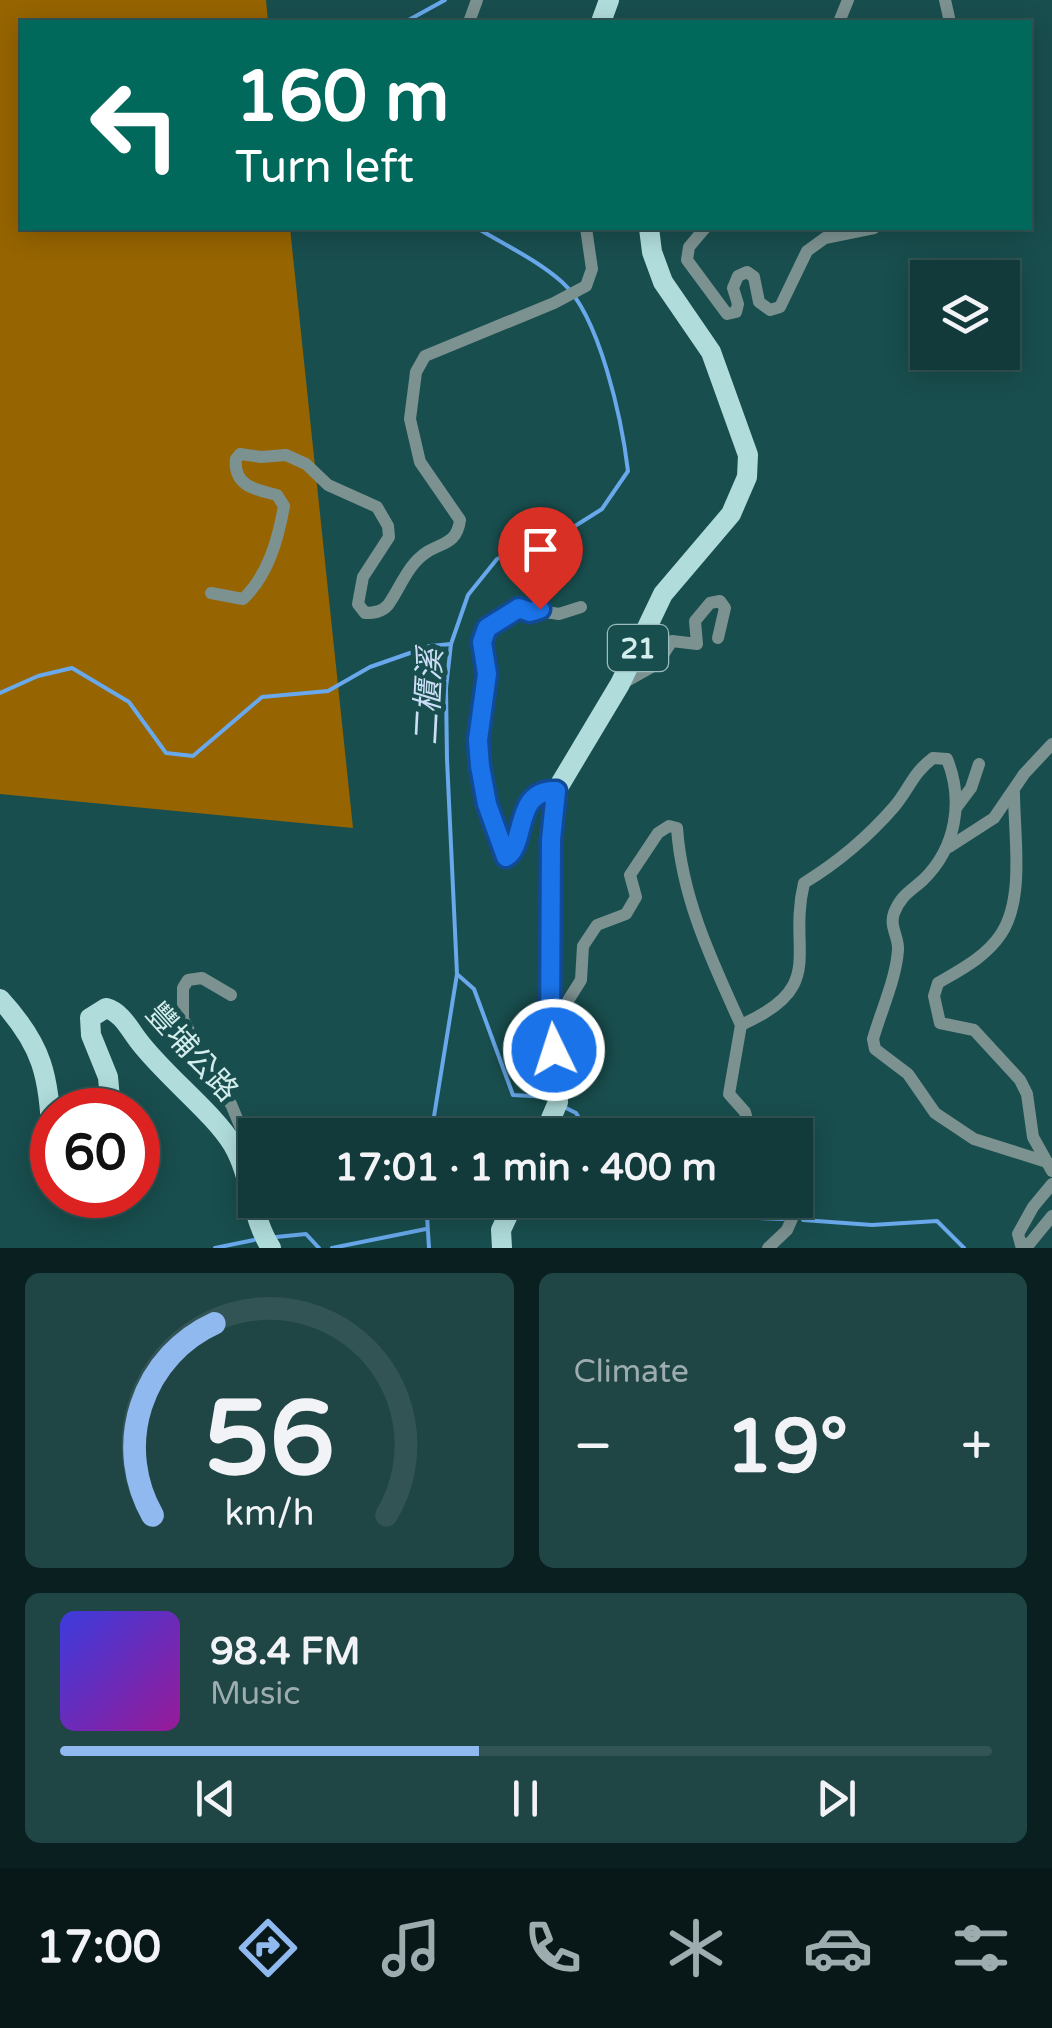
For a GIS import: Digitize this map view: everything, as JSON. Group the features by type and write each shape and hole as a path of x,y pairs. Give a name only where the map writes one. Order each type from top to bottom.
{"main road":[{"name":"21","path":"551,1118 556,1106 558,1070 550,1030 551,826 556,791 620,684 663,594 732,514 747,466 745,445 711,352 663,282 649,230"},
{"path":"0,999 36,1045 47,1072 48,1088"},
{"name":"豐埔公路","path":"109,1088 91,1035 90,1018 106,1008 118,1014 161,1070 225,1134 238,1157"},
{"name":"豐埔公路","path":"258,1218 270,1248"},
{"path":"502,1248 507,1218"}],"street":[{"path":"212,593 244,599 262,582 281,523 284,506 277,495 250,489 238,476 236,459 240,454 286,455 306,464 328,484 377,507 389,537 363,577 358,604 366,613 387,606 412,566 428,552 448,544 458,532 460,520 420,462 410,419 416,372 425,356 554,304 586,286 592,269 586,230"},
{"path":"703,230 689,246 687,260 727,314 736,312 733,288 738,276 747,272 754,277 759,302 770,310 780,306 806,251 825,238 864,230"},
{"path":"620,684 657,664 672,641 697,644 695,621 710,602 720,601 725,608 718,638"},
{"path":"556,791 548,790 532,800 520,821 515,850 506,857 487,804 480,766 478,740 487,674 482,642 487,628 519,608 559,614 581,607"},
{"path":"1049,1167 974,1140 936,1112 908,1074 875,1049 873,1040 899,948 892,928 894,915 906,890 922,882 949,847 994,818 1024,774 1052,744"},
{"path":"742,1025 772,1011 792,989 803,958 798,910 804,883 868,837 898,801 914,772 933,758 948,759 954,775 956,808 949,847"},
{"path":"956,808 972,788 979,764"},
{"path":"1014,793 1014,892 1004,929 973,962 938,983 934,996 940,1023 974,1030 1020,1080 1027,1094 1028,1124 1049,1167"},
{"path":"550,1030 581,980 584,946 596,924 626,914 636,897 630,875 658,833 669,826 677,828 679,855 700,934 742,1025 729,1094 747,1118"},
{"path":"231,995 202,978 188,980 183,988 182,1019 203,1058 207,1080 231,1104 238,1121"},
{"path":"1052,1184 1018,1234 1022,1245 1030,1242 1052,1216"},
{"path":"768,1248 793,1218"}],"shaded area":[{"path":"0,0 266,0 268,20 20,20 20,230 290,230 353,828 0,794"}],"waterway":[{"name":"二櫃溪","path":"409,20 445,0"},
{"name":"二櫃溪","path":"434,1118 457,974 447,759 446,688 451,644 468,595 497,559 564,533 602,509 628,471 607,371 576,298 542,267 480,230"},
{"path":"0,693 38,676 72,668 129,702 166,753 193,756 262,697 328,691 370,667 430,646 451,644"},
{"path":"458,975 474,989 513,1095 549,1097"},
{"path":"566,1108 579,1118"},
{"name":"二櫃溪","path":"427,1218 429,1248"},
{"path":"757,1218 783,1219"},
{"path":"803,1220 872,1225 937,1221 964,1248"},
{"path":"332,1248 426,1229"},
{"path":"276,1237 306,1234 319,1248"},
{"path":"215,1248 254,1240"}],"route":[{"path":"540,609 530,612 519,608 487,628 482,642 487,674 478,740 487,804 506,857 511,857 515,850 520,821 532,800 548,790 556,791 551,840 550,1030 554,1050"}]}
